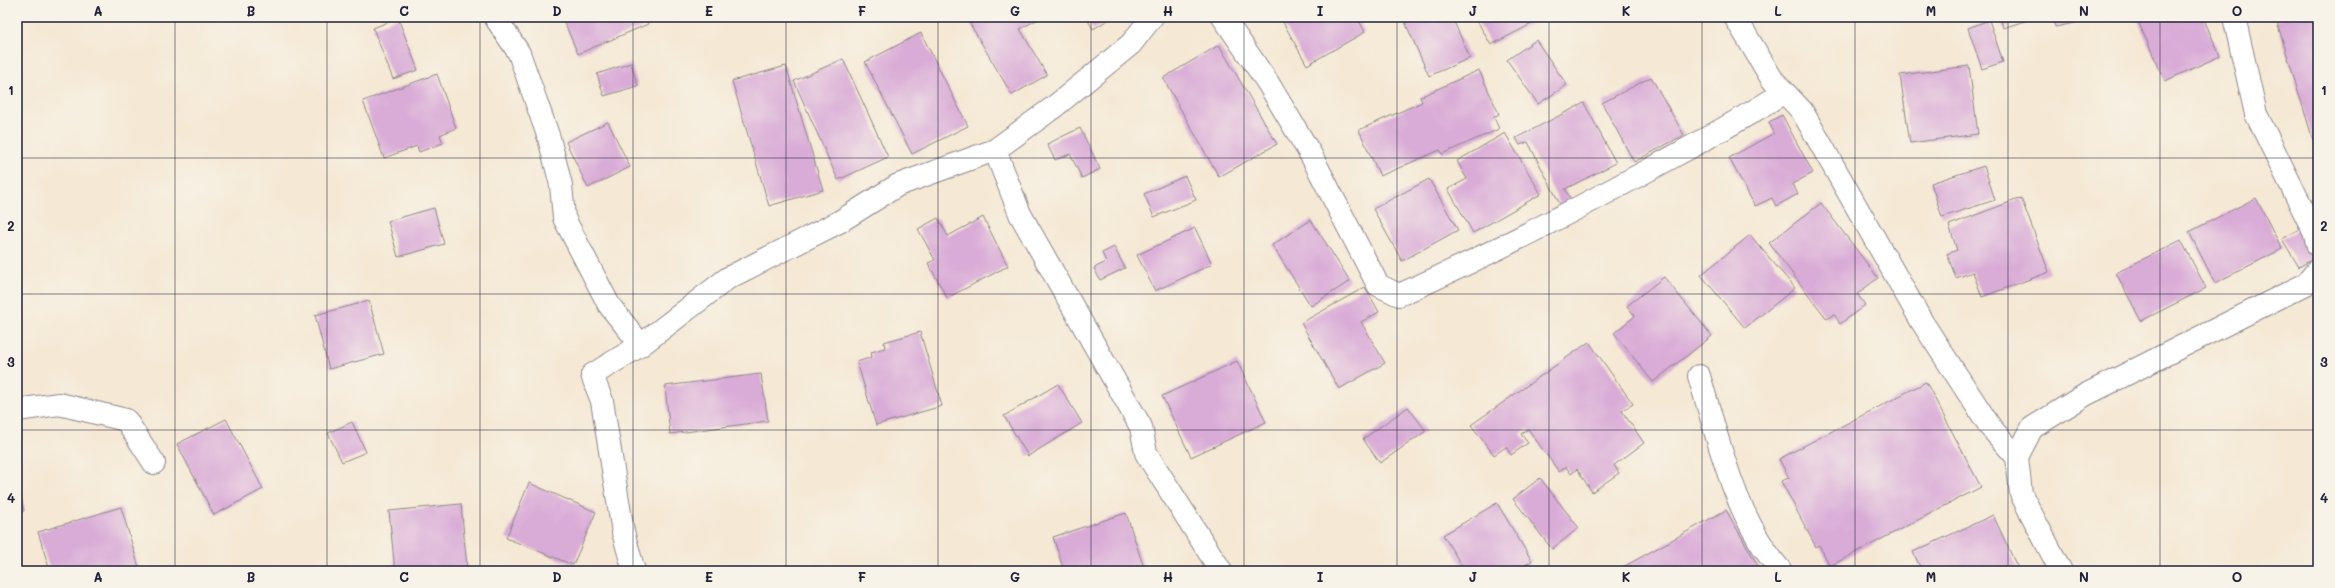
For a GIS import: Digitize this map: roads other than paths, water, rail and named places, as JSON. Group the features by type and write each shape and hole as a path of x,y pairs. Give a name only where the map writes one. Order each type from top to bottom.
{"street":[{"path":"495,17 519,53 549,138 561,185 564,218 609,305 641,344"},
{"path":"634,571 623,532 602,401 592,375 641,344 728,278 839,222 898,185 995,150 1054,107 1132,44 1152,17"},
{"path":"1223,17 1268,83 1311,155 1378,285 1399,295 1457,270 1550,224 1743,119 1784,92"},
{"path":"1735,17 1772,79 1802,111 1922,322 1991,428 2017,457"},
{"path":"2234,17 2256,114 2314,232 2318,246"},
{"path":"995,150 1020,214 1141,427 1146,453 1221,571"},
{"path":"2061,571 2021,494 2017,457 2032,428 2085,395 2306,284 2318,269"},
{"path":"1699,376 1736,499 1764,551 1781,571"},
{"path":"17,410 59,404 126,420 154,463"}]}
